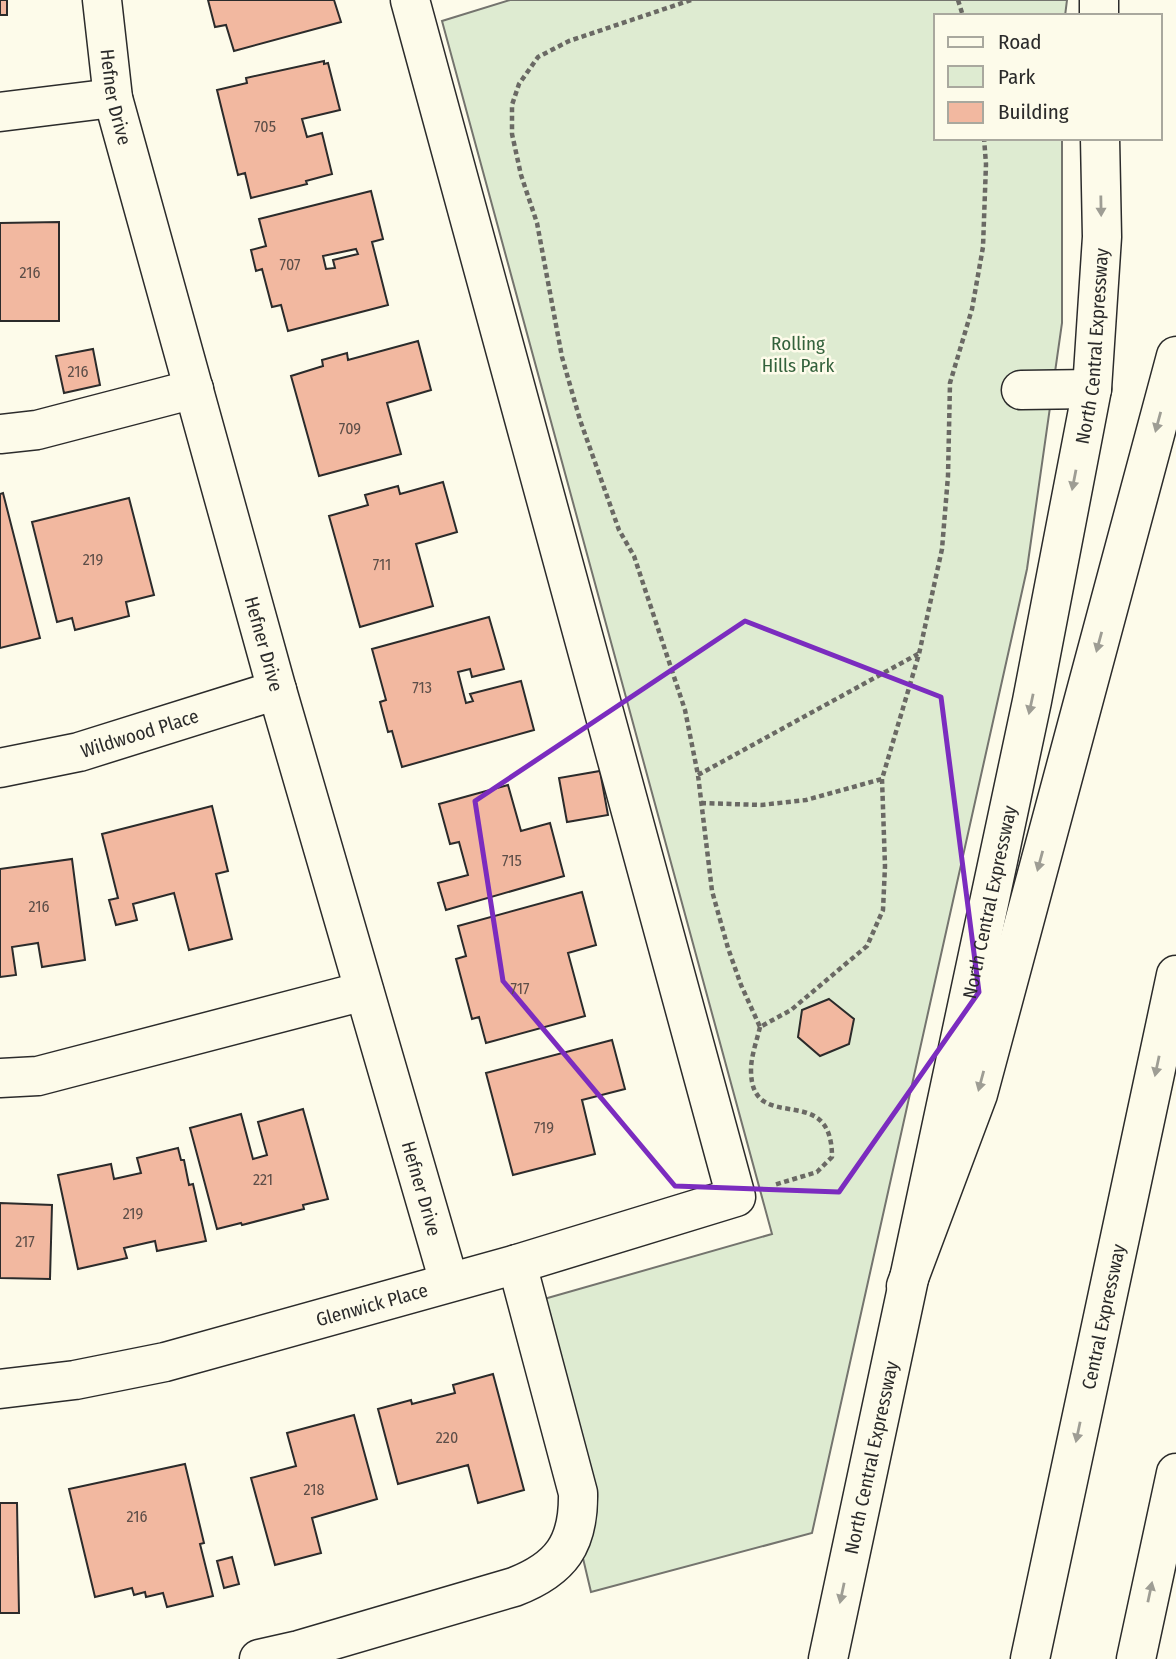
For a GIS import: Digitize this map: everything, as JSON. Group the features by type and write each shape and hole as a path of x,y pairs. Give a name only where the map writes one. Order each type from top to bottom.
{"main road":[{"name":"Hefner Drive","path":"102,0 113,98 277,690 449,1282"},
{"path":"410,0 736,1197"},
{"path":"0,112 113,98"},
{"name":"North Central Expressway","path":"828,1659 1032,701 1092,389 1101,237 1100,140"},
{"path":"906,1286 978,1094 1176,356"},
{"path":"0,434 37,430 194,389"},
{"path":"1021,390 1092,389"},
{"name":"Wildwood Place","path":"0,768 79,752 277,690"},
{"name":"Central Expressway","path":"1030,1659 1176,975"},
{"path":"0,1078 38,1076 364,991"},
{"name":"Glenwick Place","path":"0,1390 75,1380 164,1362 517,1264 736,1197"},
{"path":"259,1659 299,1650 514,1587 537,1578 557,1562 571,1542 578,1518 578,1493 517,1264"},
{"path":"1136,1659 1176,1473"}],"path":[{"path":"691,0 569,41 538,57 519,84 512,105 512,134 521,175 537,223 562,357 573,395 619,530 634,556 685,710 698,775 715,903 741,985 760,1027 751,1070 755,1094 770,1106 818,1116 828,1128 832,1143 832,1157 817,1172 736,1197"},
{"path":"760,1027 791,1010 867,946 883,910 885,866 882,779 919,654 942,549 950,383 972,309 983,247 986,164 984,140"},
{"path":"698,775 919,654"},
{"path":"701,803 761,805 806,800 882,779"}],"highlighted area":[{"path":"745,621 941,697 979,992 839,1192 675,1186 503,981 475,801"}],"green space":[{"name":"Rolling Hills Park","path":"510,0 1067,0 1065,14 934,14 934,140 1062,140 1062,323 1027,569 812,1533 591,1592 523,1305 772,1234 442,21"}],"building":[{"path":"0,0 7,0 7,15 0,15"},
{"path":"208,0 334,0 341,22 234,51 226,25 215,27"},
{"path":"324,61 324,64 328,63 340,110 302,119 307,137 322,133 332,174 306,181 307,184 251,198 245,173 238,175 217,90 247,83 246,78"},
{"path":"371,191 383,239 372,242 388,305 288,331 281,305 272,307 262,269 256,271 251,250 266,246 259,219","holes":["356,249 358,254 333,260 335,268 326,269 323,256"]},
{"path":"59,222 59,321 0,321 0,223"},
{"path":"418,341 431,390 387,403 401,454 319,476 291,376 323,366 322,360 347,353 348,360"},
{"path":"93,349 100,385 64,393 56,356"},
{"path":"443,482 457,532 416,544 433,606 360,627 329,516 368,505 365,495 398,486 400,494"},
{"path":"3,493 40,638 0,648 0,494"},
{"path":"129,498 154,595 126,602 129,616 75,630 72,618 57,622 32,522"},
{"path":"489,617 504,669 472,677 470,669 458,672 466,703 473,701 470,694 521,681 534,730 402,767 380,702 386,700 372,649"},
{"path":"600,771 608,815 567,822 559,778"},
{"path":"508,785 521,831 550,823 564,876 446,910 438,883 468,875 459,842 450,844 439,804"},
{"path":"212,806 228,871 216,874 232,939 189,950 174,893 133,904 137,920 116,925 109,900 118,898 102,834"},
{"path":"72,859 85,960 42,967 38,943 12,947 16,975 0,977 0,869"},
{"path":"582,892 596,945 568,953 585,1016 486,1043 479,1017 472,1019 456,959 466,956 458,926"},
{"path":"829,999 854,1019 849,1044 820,1056 798,1037 802,1010"},
{"path":"612,1040 625,1089 582,1100 595,1154 513,1175 486,1073"},
{"path":"303,1109 328,1199 303,1205 304,1209 217,1229 190,1128 241,1114 253,1159 267,1155 258,1122"},
{"path":"178,1148 181,1160 184,1160 189,1185 193,1184 206,1241 157,1251 155,1241 124,1248 127,1258 78,1269 58,1175 111,1164 114,1179 141,1173 137,1158"},
{"path":"0,1203 52,1205 50,1279 0,1278"},
{"path":"493,1374 524,1490 478,1503 468,1465 398,1484 378,1409 455,1393 453,1385"},
{"path":"354,1415 377,1499 312,1518 321,1553 275,1565 251,1478 296,1466 287,1433"},
{"path":"185,1464 204,1543 200,1544 213,1596 167,1607 163,1593 146,1597 145,1592 134,1595 132,1588 95,1597 69,1489"},
{"path":"0,1503 17,1503 19,1613 0,1613"},
{"path":"232,1557 239,1584 224,1588 217,1561"}]}
